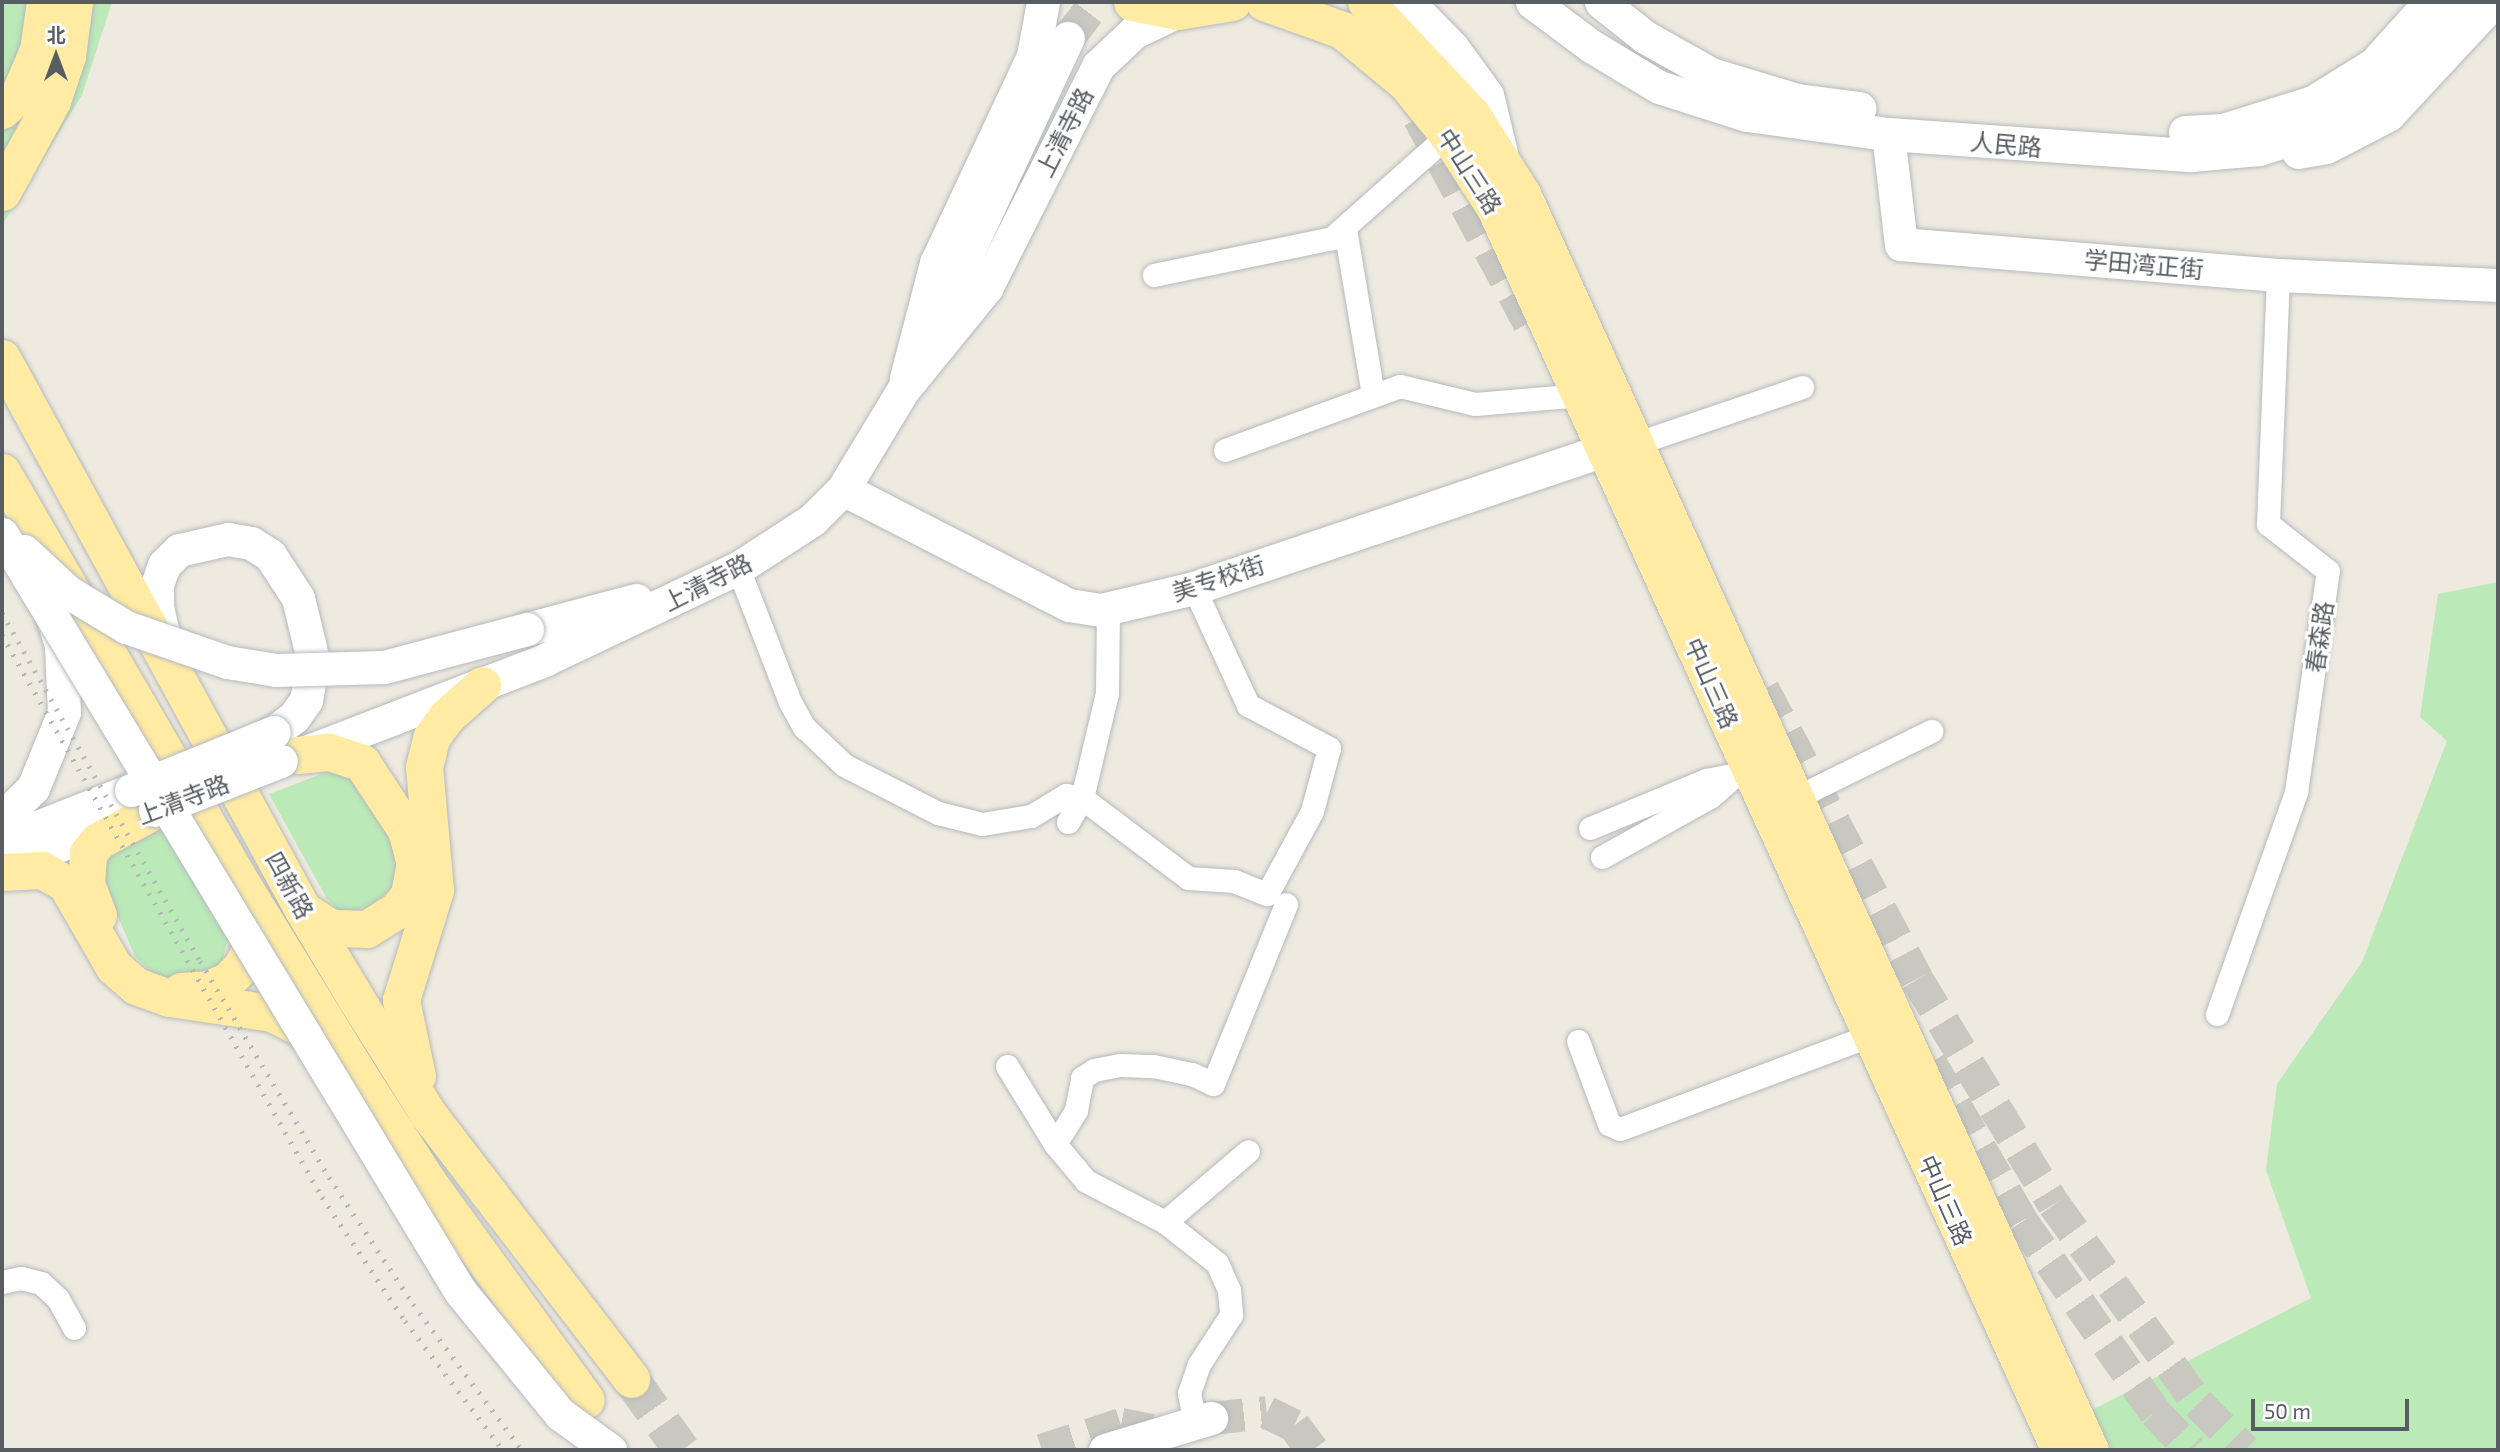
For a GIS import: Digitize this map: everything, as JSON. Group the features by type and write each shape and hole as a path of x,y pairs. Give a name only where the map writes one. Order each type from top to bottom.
{"main road":[{"path":"2,110 19,94 37,50 45,2"},
{"path":"2,192 52,101 67,56 74,2"},
{"path":"903,390 936,263 1033,56 1043,2"},
{"path":"1132,2 1178,11 1232,2"},
{"name":"中山三路","path":"1264,2 1342,30 1406,83 1448,135 1495,208 1581,395 1621,448 1795,798 2090,1450"},
{"name":"中山三路","path":"1366,2 1428,64 1502,155 1621,448 1742,775 1872,1035 2060,1450"},
{"path":"1408,2 1452,47 1487,95 1502,155"},
{"name":"人民路","path":"1532,2 1591,46 1660,87 1747,115 1888,134 2116,153 2191,155 2259,149 2309,133 2398,73 2444,26 2456,2"},
{"path":"1568,2 1665,75 1747,115"},
{"name":"人民路","path":"1601,2 1676,57 1711,74 1797,100 2056,129 2177,132 2222,130 2313,102 2374,64 2430,2"},
{"path":"2116,153 2264,159 2326,147 2388,115 2493,2"},
{"name":"上清寺路","path":"2,841 143,800 284,749 482,685 726,574 812,520 843,489 903,390 986,288 1098,66 1134,33 1178,11"},
{"path":"903,390 1069,38"},
{"name":"学田湾正街","path":"1888,134 1901,244 2278,275 2498,285"},
{"name":"四新路","path":"2,358 303,910 428,1114 631,1379"},
{"name":"美专校街","path":"843,489 1069,605 1108,610 1194,588 1621,448"},
{"path":"2,818 33,788 64,712 61,645 5,476"},
{"name":"四新路","path":"5,476 237,876 357,1072 428,1182 586,1400"},
{"path":"2,525 68,592 126,627 226,662 276,670 384,667 726,574"},
{"path":"2,534 460,1291 560,1413 610,1450"},
{"path":"177,678 157,608 157,584 164,565 179,551 204,541 251,543 285,572 298,598 313,660 306,700 294,717 284,749 329,752 362,763 406,830 415,863 409,895 382,922 367,929 331,929 303,910"},
{"path":"428,1114 405,1032 401,1000 435,890 424,767 431,738 447,716 482,685"},
{"path":"143,800 98,841 85,869 91,899 131,973 167,990 208,989 226,981 241,967 250,950 252,922 237,876"},
{"name":"上清寺路","path":"2,866 143,800"},
{"path":"2,872 41,870 66,884 114,967 136,986 169,998 272,1013 296,1023 357,1072"},
{"path":"1105,1450 1203,1421"}],"street":[{"path":"1154,275 1332,238 1448,135"},
{"path":"1345,229 1374,395"},
{"name":"春森路","path":"2217,1014 2295,792 2328,571 2268,524 2278,275"},
{"path":"1225,450 1401,386 1475,404 1581,395"},
{"path":"1621,448 1802,387"},
{"path":"726,574 804,727 844,765 938,813 982,824 1031,816 1066,795 1082,798 1188,878 1234,881 1267,894 1293,852 1312,811 1329,748 1248,705 1194,588"},
{"path":"1068,822 1082,798 1107,693 1108,610"},
{"path":"1795,798 1931,731"},
{"path":"1590,828 1706,780 1742,775"},
{"path":"1602,857 1710,797 1742,775"},
{"path":"1055,1144 1076,1110 1082,1078 1094,1070 1153,1066 1192,1074 1213,1084 1286,904"},
{"path":"1578,1041 1609,1124 1620,1129 1872,1035"},
{"path":"1007,1066 1055,1144 1086,1181 1164,1222 1217,1263 1229,1290 1230,1315 1199,1364 1189,1393 1203,1421"},
{"path":"1164,1222 1248,1151"},
{"path":"2,1282 21,1278 41,1283 58,1299 74,1328"}],"green space":[{"path":"2,2 112,2 82,95 2,225"},
{"path":"2498,582 2498,1450 2111,1450 2092,1410 2311,1298 2266,1170 2277,1084 2362,962 2447,741 2420,717 2438,594"},
{"path":"340,767 364,777 401,843 394,887 367,908 341,913 327,899 269,794"},
{"path":"152,829 167,830 230,932 221,966 174,981 152,973 135,956 101,878 107,853"}],"tunnel":[{"path":"1068,38 1096,2"},
{"path":"1419,117 1536,335"},
{"path":"1763,689 1917,979 2054,1204 2198,1403 2245,1450"},
{"path":"1930,1062 2022,1221 2155,1412 2191,1450"},
{"path":"631,1379 682,1450"},
{"path":"1211,1418 1267,1412 1294,1425 1313,1450"},
{"path":"1042,1450 1121,1424 1151,1430 1174,1450"}],"railway":[{"path":"2,613 200,961 329,1177 413,1304 522,1450"},
{"path":"2,635 322,1197 405,1321 503,1450"}]}
